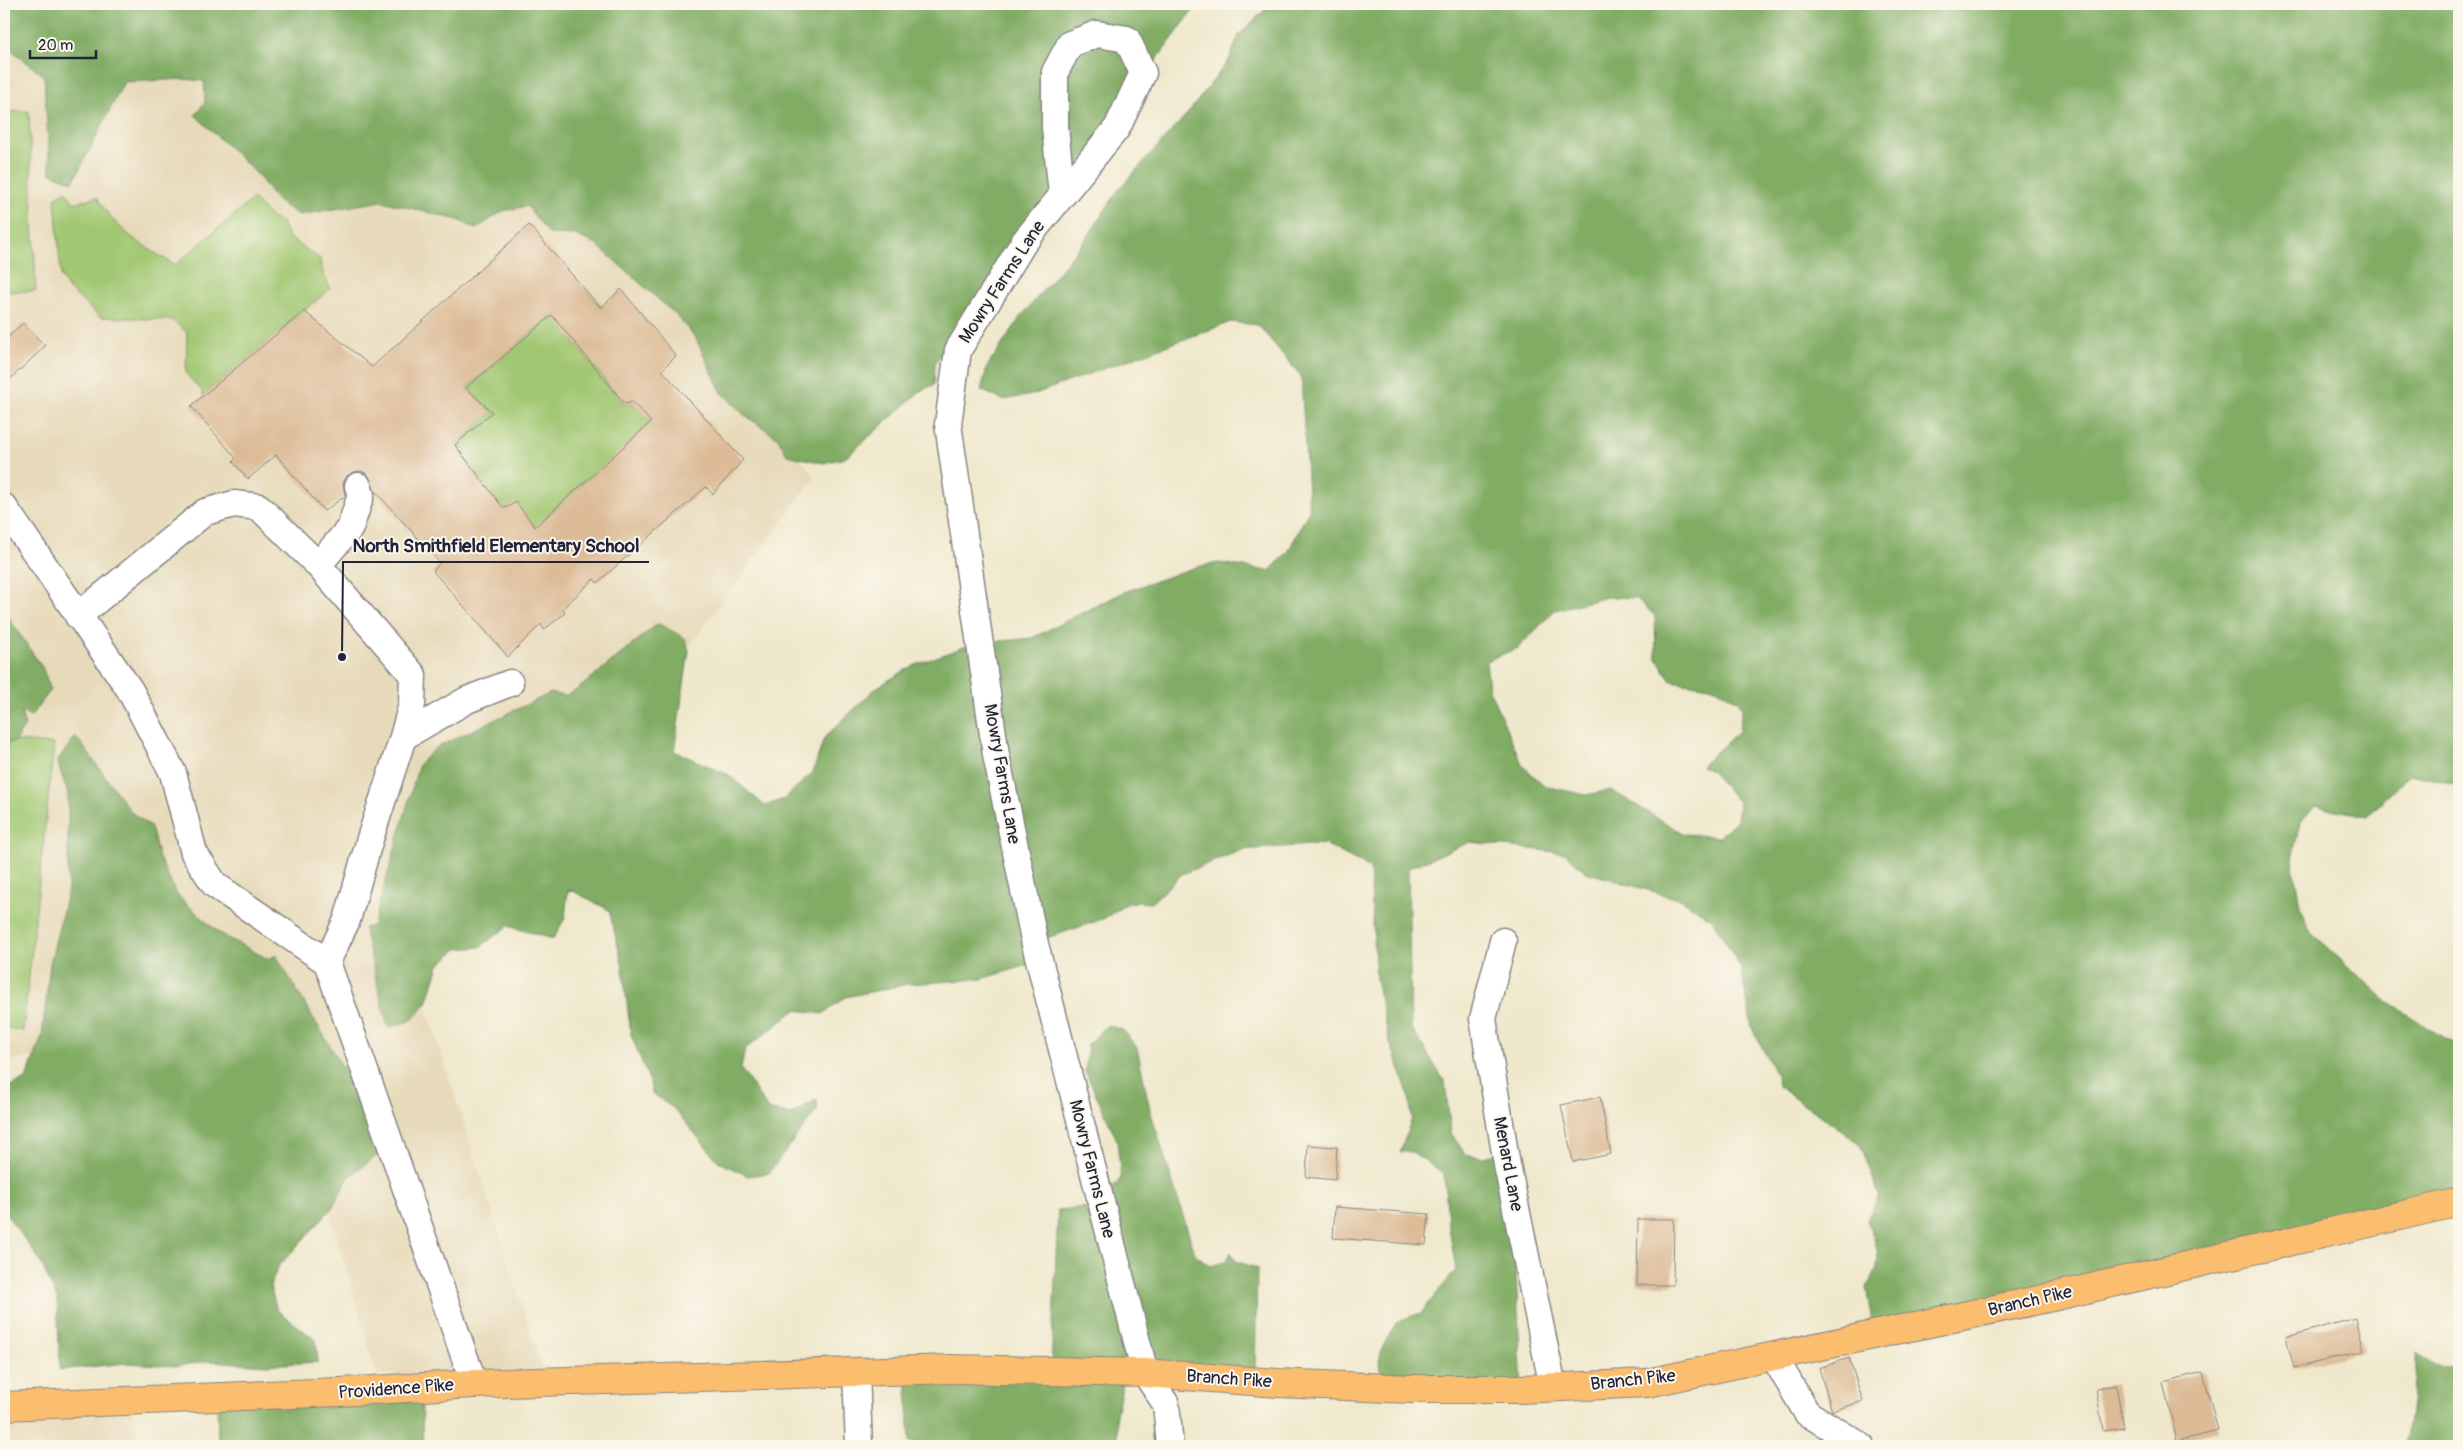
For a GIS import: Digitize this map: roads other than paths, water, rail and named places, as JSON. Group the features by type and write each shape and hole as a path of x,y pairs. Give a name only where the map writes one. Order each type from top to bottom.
{"main road":[{"name":"Branch Pike","path":"789,1372 951,1369 1145,1373 1278,1383 1411,1388 1553,1387 1647,1382 1774,1357 2052,1297 2459,1202"},
{"name":"Providence Pike","path":"4,1406 339,1392 474,1384 789,1372"}],"street":[{"name":"Mowry Farms Lane","path":"1062,195 1055,127 1054,72 1070,44 1097,34 1127,39 1143,73 1117,128 1024,242 958,350 948,424 996,755 1033,935 1145,1373 1166,1404 1170,1446"},
{"path":"318,565 350,528 361,495 358,486"},
{"path":"78,616 204,512 234,504 258,507 318,565 413,675 412,704 403,737 369,842 347,920 327,962"},
{"path":"4,507 130,690 174,773 194,853 215,885 327,962 474,1384"},
{"path":"403,737 467,700 510,683"},
{"name":"Menard Lane","path":"1503,942 1483,1019 1507,1165 1553,1387"},
{"path":"1774,1357 1807,1413 1861,1446"},
{"path":"856,1372 860,1446"}],"place":[{"name":"North Smithfield Elementary School","path":"342,657"}]}
